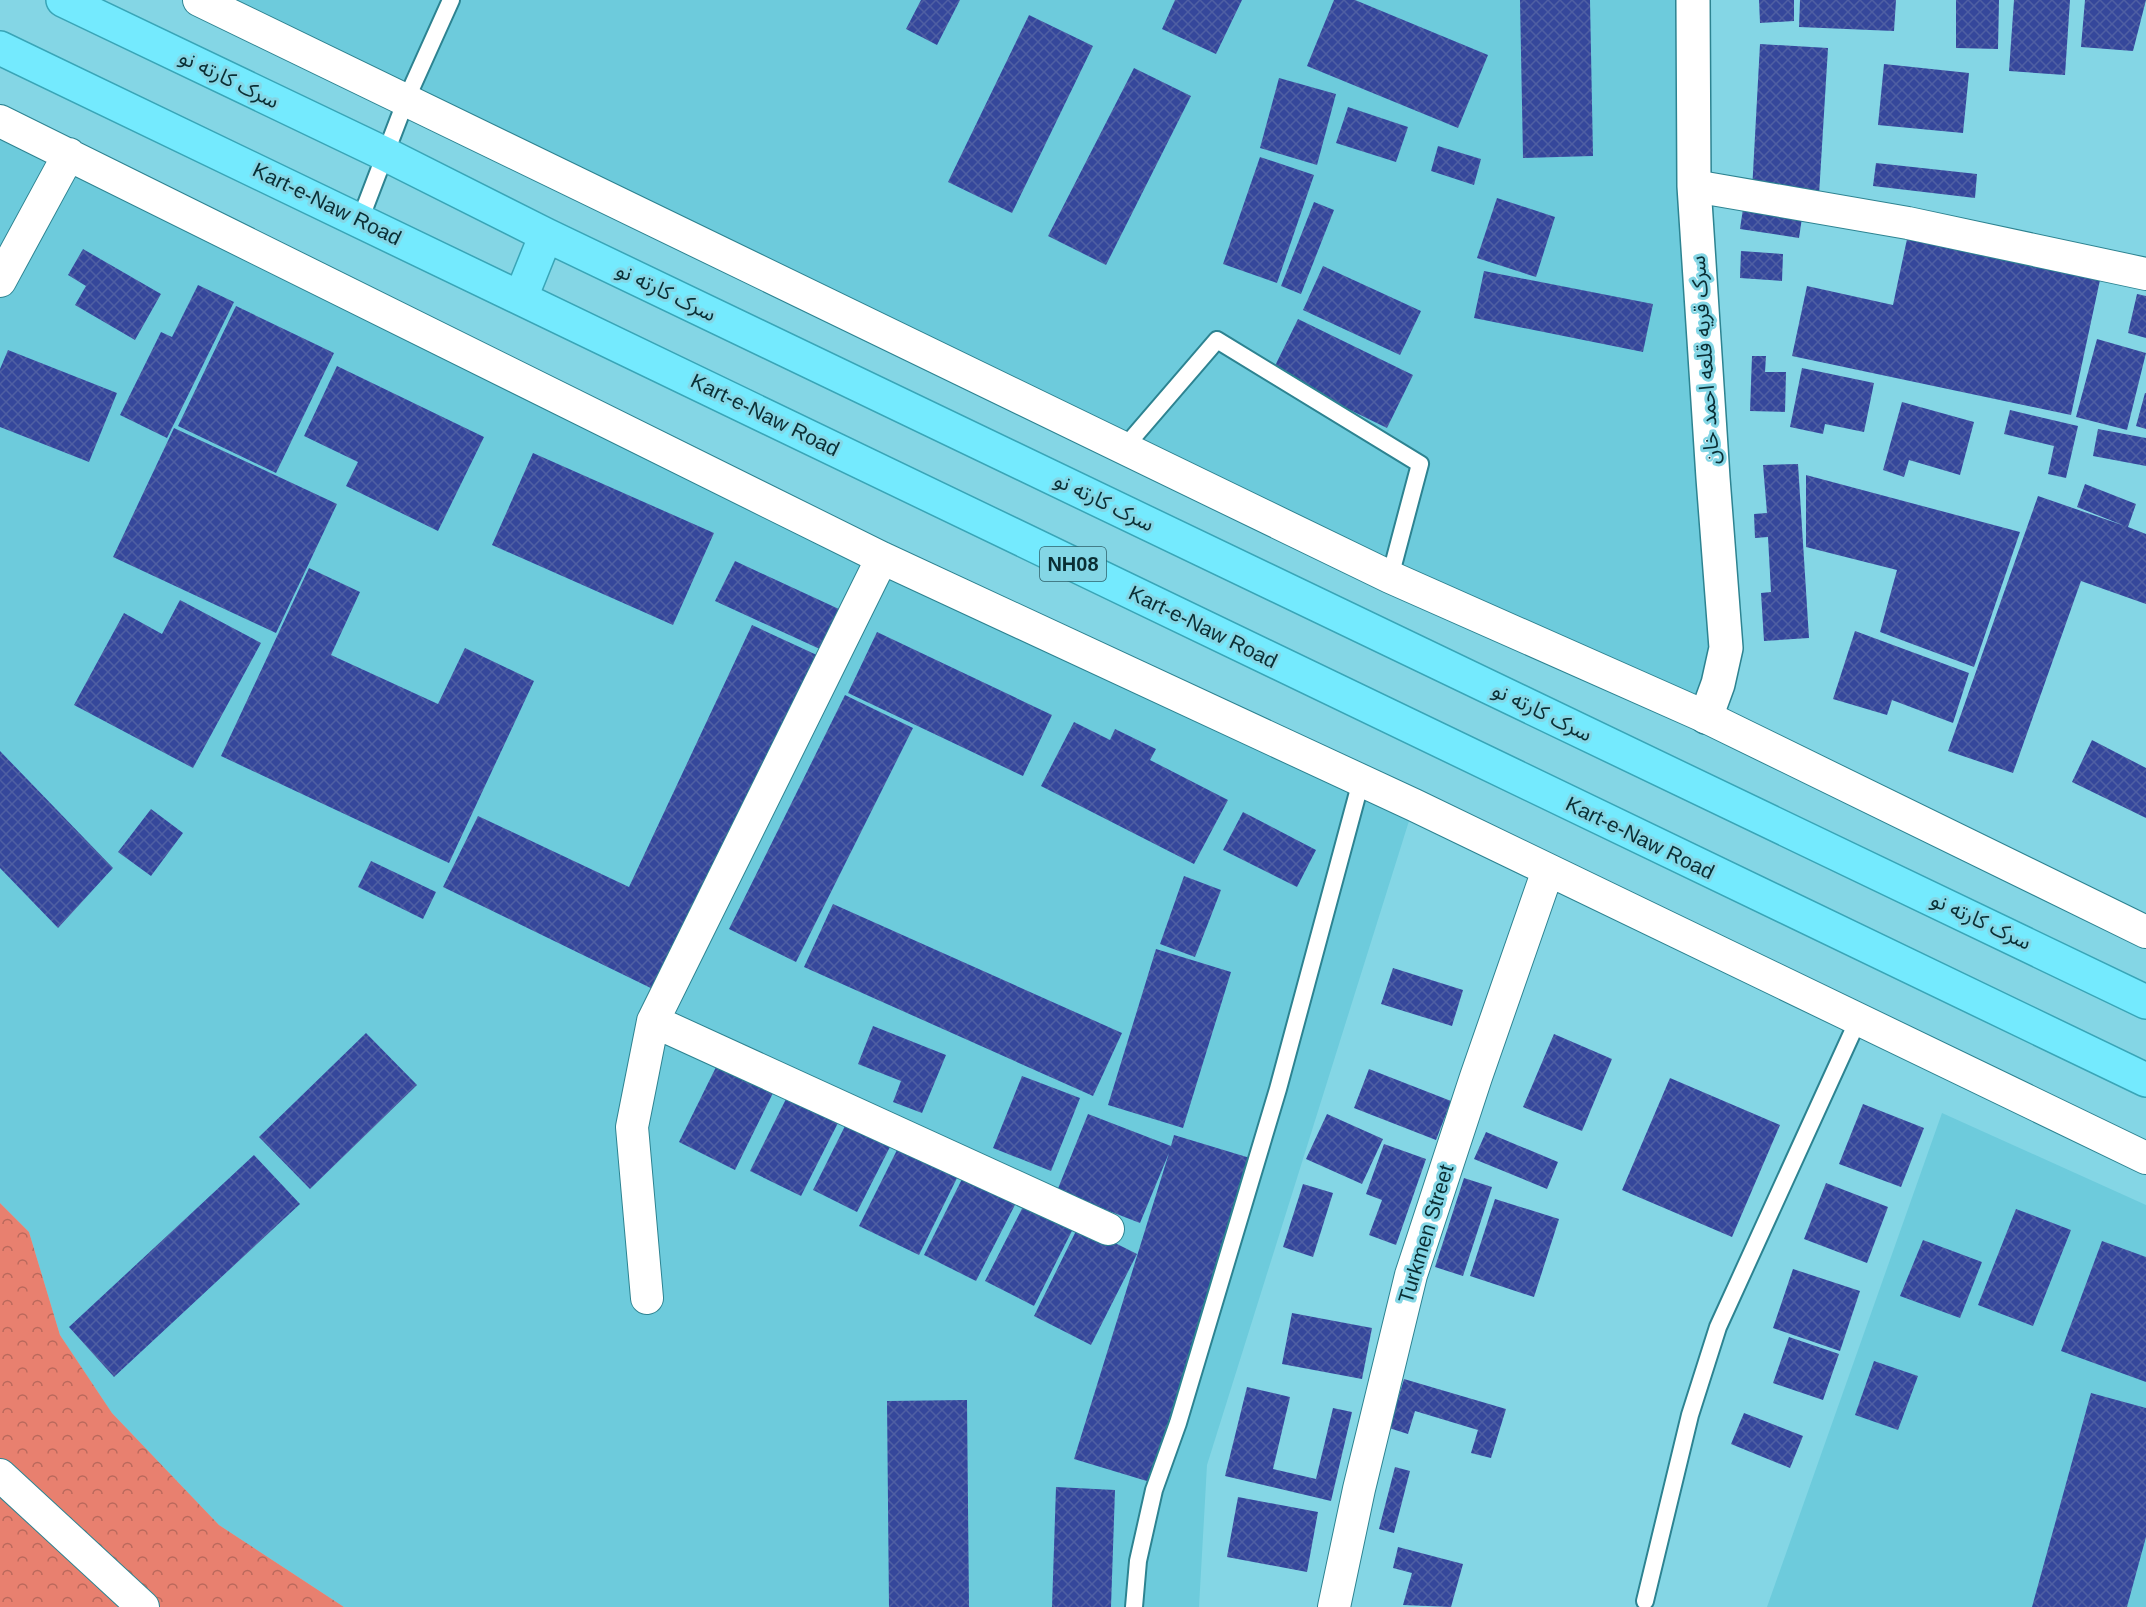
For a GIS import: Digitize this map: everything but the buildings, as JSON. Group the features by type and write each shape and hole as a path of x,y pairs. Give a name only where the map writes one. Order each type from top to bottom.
{"highway":[{"name":"سرک کارته نو","path":"63,0 385,154 546,235 2146,1002"},
{"name":"Kart-e-Naw Road","path":"0,48 2146,1080"},
{"path":"521,297 546,235"}],"street":[{"path":"199,0 1390,577 1706,717 2146,932"},
{"name":"سرک قریه قلعه احمد خان","path":"1693,0 1694,186 1726,648 1718,684 1706,717"},
{"path":"0,122 69,154 882,558 1361,781 2146,1158"},
{"path":"0,281 69,154"},
{"path":"1694,186 1908,223 2146,274"},
{"path":"647,1298 632,1127 653,1021 882,558"},
{"name":"Turkmen Street","path":"1334,1607 1359,1489 1411,1275 1476,1077 1548,870"},
{"path":"653,1021 1108,1229"},
{"path":"0,1475 143,1607"}],"lane":[{"path":"360,220 406,100 450,0"},
{"path":"1124,448 1217,340 1420,464 1390,577"},
{"path":"1134,1607 1138,1561 1154,1490 1178,1423 1278,1089 1361,781"},
{"path":"1645,1601 1690,1415 1718,1327 1858,1020"}],"shaded area":[{"path":"199,0 1693,0 1726,648 1706,717"},
{"path":"0,121 1414,805 1207,1465 1199,1607 344,1607 219,1525 112,1413 60,1335 29,1232 0,1203"},
{"path":"1942,1113 2146,1205 2146,1607 1767,1607"}],"green space":[{"path":"0,1203 29,1232 60,1335 112,1413 219,1525 344,1607 0,1607"}]}
